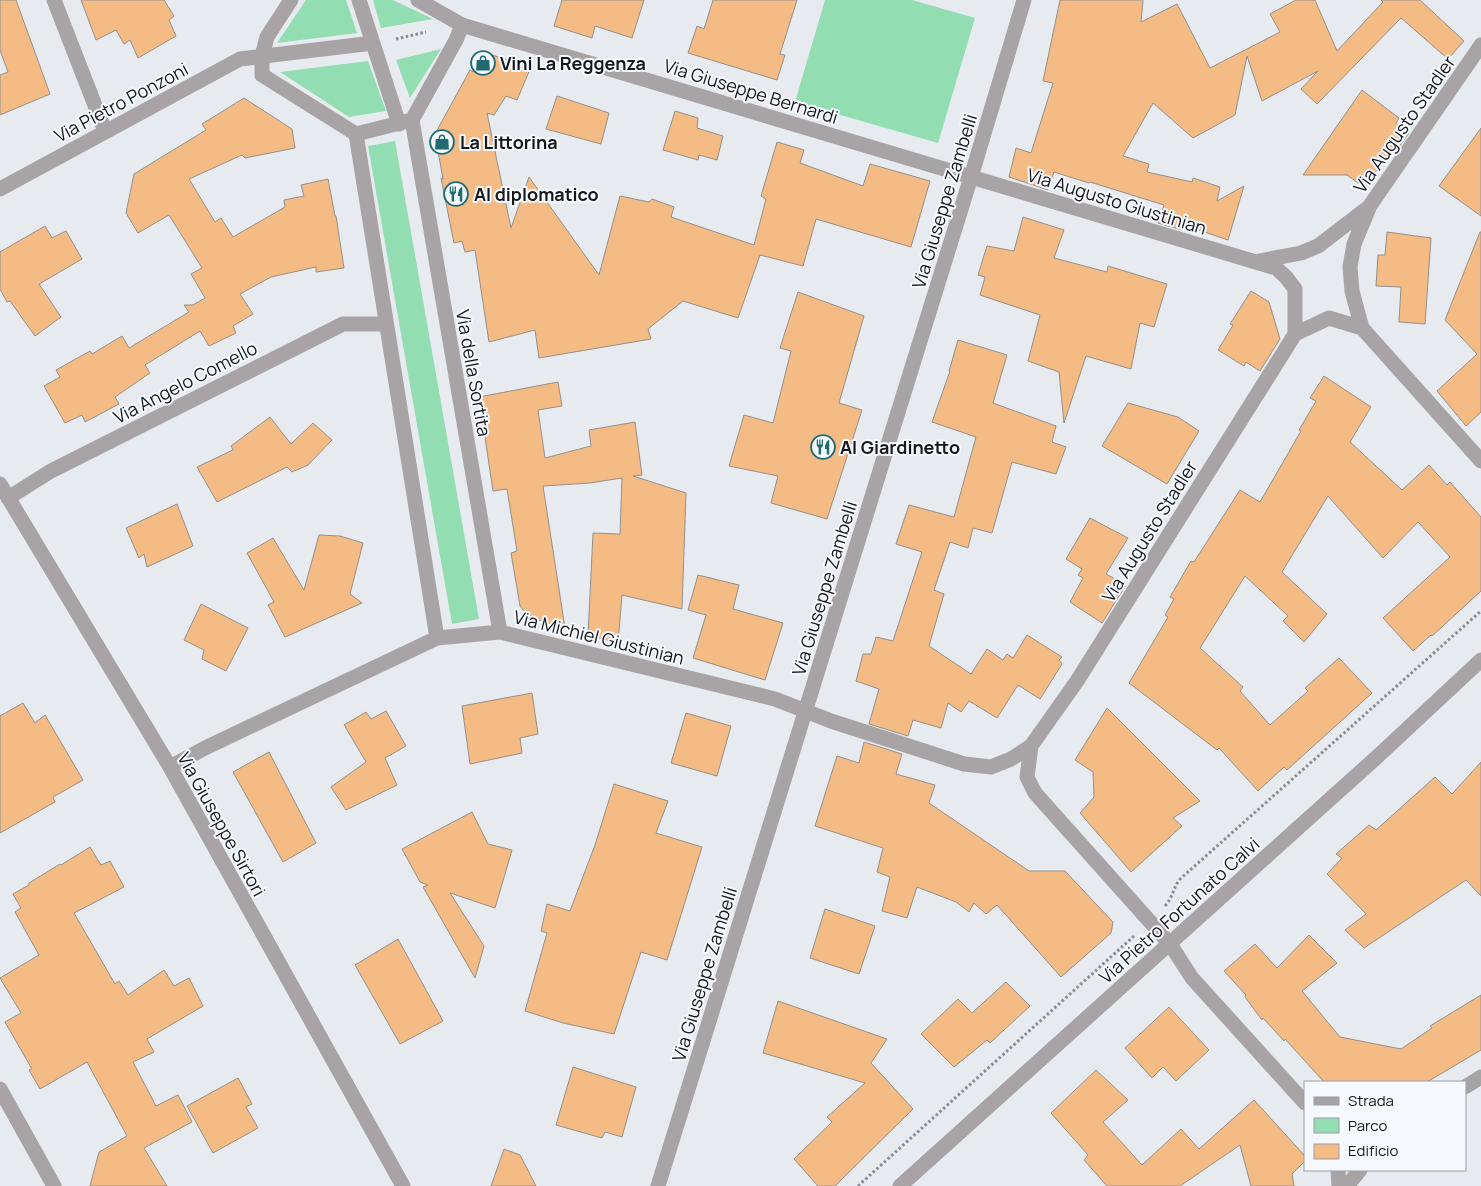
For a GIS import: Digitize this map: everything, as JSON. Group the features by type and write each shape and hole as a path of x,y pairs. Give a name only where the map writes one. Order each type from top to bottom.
{"street":[{"path":"54,0 105,131"},
{"path":"291,0 267,38 262,56 262,75 356,134 406,122 456,40 462,25"},
{"name":"Via della Sortita","path":"359,0 373,43 406,122 500,632"},
{"name":"Via Giuseppe Bernardi","path":"418,0 462,25 971,177"},
{"name":"Via Giuseppe Zambelli","path":"658,1186 971,177 1024,0"},
{"name":"Via Pietro Ponzoni","path":"0,189 240,60 373,43"},
{"name":"Via Augusto Stadler","path":"1252,262 1301,253 1318,246 1369,207 1481,45"},
{"path":"356,134 437,638"},
{"name":"Via Augusto Giustinian","path":"971,177 1252,262"},
{"path":"1369,207 1354,244 1350,267 1352,291 1362,328 1481,462"},
{"path":"1252,262 1276,268 1286,277 1294,289 1295,334 1329,318 1362,328"},
{"name":"Via Angelo Comello","path":"8,498 51,471 343,324 386,324"},
{"name":"Via Augusto Stadler","path":"1031,746 1077,681 1295,334"},
{"name":"Via Giuseppe Sirtori","path":"0,484 170,767 403,1186"},
{"name":"Via Michiel Giustinian","path":"170,767 205,748 437,638 500,632 775,699 831,721 964,764 991,767 1011,759 1031,746"},
{"name":"Via Pietro Fortunato Calvi","path":"900,1186 1378,756 1481,660"},
{"path":"1031,746 1027,777 1034,793 1170,944 1192,978 1304,1101"},
{"path":"1466,1086 1481,1077"},
{"path":"0,1089 54,1186"},
{"path":"1338,1171 1339,1186"},
{"path":"1346,1186 1359,1171"}],"path":[{"path":"373,43 462,25"},
{"path":"1159,912 1171,900 1179,880 1481,611"},
{"path":"858,1186 1137,933"}],"green space":[{"path":"306,0 346,0 357,33 277,43"},
{"path":"373,0 393,0 433,19 381,28"},
{"path":"825,0 912,0 975,18 938,143 795,102"},
{"path":"441,49 410,98 396,60"},
{"path":"368,61 386,111 349,117 280,72"},
{"path":"395,141 479,619 452,624 368,146"}],"building":[{"path":"0,0 16,0 50,94 0,115 0,75 8,72 0,50"},
{"path":"81,0 164,0 174,16 169,20 176,36 138,58 130,40 124,44 116,30 96,40"},
{"path":"562,0 644,0 632,38 595,26 592,38 554,26"},
{"path":"713,0 797,0 780,54 785,55 777,80 688,53 697,26 704,29"},
{"path":"1060,0 1143,0 1141,22 1177,4 1210,68 1280,32 1270,14 1296,0 1315,0 1337,51 1383,2 1381,0 1420,0 1464,41 1448,59 1401,18 1317,104 1301,89 1318,71 1262,101 1247,56 1235,115 1193,138 1153,103 1123,156 1149,164 1147,172 1192,182 1193,178 1220,187 1217,201 1244,186 1228,240 1184,225 1182,230 1158,223 1164,205 1090,182 1054,172 1048,190 1009,177 1016,148 1031,153 1053,83 1043,81"},
{"path":"482,52 531,67 517,100 506,96 494,115 487,113 511,228 529,177 599,275 620,196 649,202 652,199 674,207 671,217 754,245 766,199 761,196 777,142 804,150 800,163 863,186 870,164 930,181 911,247 816,219 803,266 760,255 738,318 683,301 648,329 651,339 539,358 535,330 489,342 475,250 465,252 462,241 454,243 441,178 443,179 435,134 470,70 473,72"},
{"path":"1362,90 1399,118 1396,123 1409,133 1395,153 1390,150 1365,188 1347,175 1303,175"},
{"path":"557,96 609,113 601,144 546,129"},
{"path":"244,98 292,129 295,148 245,158 242,155 189,179 215,222 221,218 233,237 285,207 284,200 304,196 301,185 328,179 344,268 316,272 316,267 271,277 240,294 253,314 233,326 236,333 209,346 200,331 145,365 150,373 115,397 119,404 85,422 82,415 65,423 44,386 60,377 56,370 90,351 92,354 122,336 129,348 189,312 184,305 193,305 205,298 191,274 202,268 169,215 138,233 126,213 134,174 206,130 202,124"},
{"path":"675,111 698,118 697,128 723,136 717,160 699,155 698,160 663,150"},
{"path":"1481,128 1481,216 1439,186"},
{"path":"1023,217 1064,230 1054,258 1107,272 1108,266 1167,284 1154,327 1140,323 1131,369 1086,356 1064,423 1059,372 1028,361 1040,315 980,295 985,277 978,275 987,246 1014,251"},
{"path":"45,226 52,238 66,231 82,259 39,284 61,317 35,336 10,301 7,302 0,289 0,252"},
{"path":"1387,232 1431,238 1425,324 1399,322 1401,287 1376,286 1378,255 1385,255"},
{"path":"1480,232 1481,412 1466,426 1437,391 1477,354 1445,320"},
{"path":"1251,291 1269,302 1280,339 1260,371 1246,362 1244,366 1218,350 1233,325 1230,324"},
{"path":"798,292 864,316 839,403 862,410 827,519 771,503 778,476 729,466 744,415 773,423 791,351 780,348"},
{"path":"958,340 1007,355 993,403 1056,426 1052,442 1066,447 1056,474 1012,462 992,533 973,528 968,548 950,542 934,590 944,594 929,646 971,674 987,649 1003,660 1007,654 1013,658 1027,635 1062,657 1059,660 1062,664 1040,699 1018,685 997,718 969,701 961,712 948,703 941,728 913,720 908,736 869,724 879,689 856,681 863,654 871,654 876,637 893,641 922,552 896,544 909,505 954,517 976,437 932,422 950,371"},
{"path":"1324,376 1371,407 1350,442 1402,490 1429,465 1447,485 1450,482 1481,517 1481,591 1413,651 1383,618 1450,557 1418,522 1383,558 1328,496 1282,572 1327,614 1304,642 1283,621 1288,616 1245,576 1200,648 1243,687 1240,691 1270,725 1308,691 1305,688 1339,658 1372,693 1287,770 1284,767 1258,791 1219,748 1217,750 1129,683 1168,617 1165,615 1174,599 1170,597 1191,561 1194,562 1240,490 1260,502 1301,431 1299,430 1316,401 1310,398"},
{"path":"558,382 562,406 538,410 545,458 591,446 589,430 635,422 642,475 633,476 686,493 682,609 622,595 618,643 588,635 593,533 620,534 622,478 590,483 543,486 565,628 529,617 520,606 511,553 517,551 507,489 493,491 479,397"},
{"path":"1128,403 1178,417 1199,431 1167,484 1102,446"},
{"path":"270,417 291,444 313,423 332,440 308,465 292,472 287,467 217,502 197,467 233,450 231,446"},
{"path":"177,504 193,546 147,567 144,554 139,558 126,528"},
{"path":"1090,518 1128,538 1106,574 1126,585 1102,623 1070,602 1083,578 1078,575 1082,569 1066,559"},
{"path":"319,535 340,536 363,543 350,594 362,603 285,637 268,605 274,602 247,553 273,538 304,590"},
{"path":"698,575 739,585 733,609 783,623 765,680 693,658 706,615 688,610"},
{"path":"201,604 248,628 226,671 202,659 204,650 184,640"},
{"path":"532,693 538,734 520,738 522,753 470,764 462,706"},
{"path":"23,703 35,723 45,715 83,780 53,797 55,802 0,833 0,716"},
{"path":"1107,708 1200,801 1173,818 1182,826 1131,872 1080,813 1094,797 1093,772 1075,760"},
{"path":"386,711 406,746 385,758 397,785 346,810 331,787 366,762 344,725 366,712 371,719"},
{"path":"686,713 731,726 717,776 671,763"},
{"path":"864,742 902,754 896,774 935,785 929,803 1029,871 1065,871 1113,922 1111,933 1061,977 997,905 986,914 974,903 969,912 956,902 917,887 907,918 882,911 890,877 877,872 883,848 815,826 837,756 859,763"},
{"path":"269,752 316,843 283,862 233,772"},
{"path":"1481,762 1481,896 1466,880 1364,948 1345,930 1366,914 1327,874 1342,858 1336,854 1369,825 1376,830 1435,777 1452,794"},
{"path":"614,784 668,801 656,833 702,847 667,960 641,952 614,1034 563,1023 525,1011 547,933 541,931 547,904 570,911 595,845"},
{"path":"472,812 488,844 512,850 495,908 450,893 484,946 475,978 423,887 428,885 420,882 402,849"},
{"path":"90,847 101,865 110,861 124,887 74,913 115,984 119,981 128,995 164,970 174,986 189,978 203,1006 147,1039 154,1052 133,1062 156,1106 178,1095 192,1122 144,1148 167,1186 90,1186 99,1152 127,1136 87,1062 40,1089 29,1070 32,1069 5,1022 21,1013 0,978 39,955 15,912 21,908 13,894"},
{"path":"825,909 875,926 859,974 810,958"},
{"path":"1309,935 1337,963 1302,991 1340,1037 1401,1049 1432,1028 1430,1026 1481,995 1481,1050 1429,1081 1323,1081 1285,1039 1284,1041 1263,1018 1262,1020 1245,997 1246,995 1224,971 1255,944 1277,968"},
{"path":"398,939 443,1021 400,1044 355,965"},
{"path":"1006,982 1030,1006 990,1043 987,1040 954,1067 921,1034 958,999 972,1013"},
{"path":"778,1001 887,1039 871,1063 913,1109 835,1186 818,1186 794,1159 832,1122 827,1117 865,1083 763,1053"},
{"path":"1169,1007 1209,1050 1176,1081 1163,1067 1152,1078 1125,1048"},
{"path":"573,1067 636,1087 622,1137 605,1132 602,1138 556,1125"},
{"path":"1096,1070 1128,1100 1103,1122 1142,1165 1181,1129 1199,1149 1254,1100 1304,1155 1304,1162 1292,1174 1294,1186 1251,1186 1240,1145 1180,1186 1107,1186 1084,1160 1088,1155 1051,1113"},
{"path":"238,1078 252,1104 246,1107 258,1128 213,1153 187,1106"},
{"path":"504,1149 520,1155 536,1186 491,1186"}],"place":[{"name":"Vini La Reggenza","path":"483,63"},
{"name":"La Littorina","path":"442,142"},
{"name":"Al diplomatico","path":"456,194"},
{"name":"Al Giardinetto","path":"823,447"}]}
